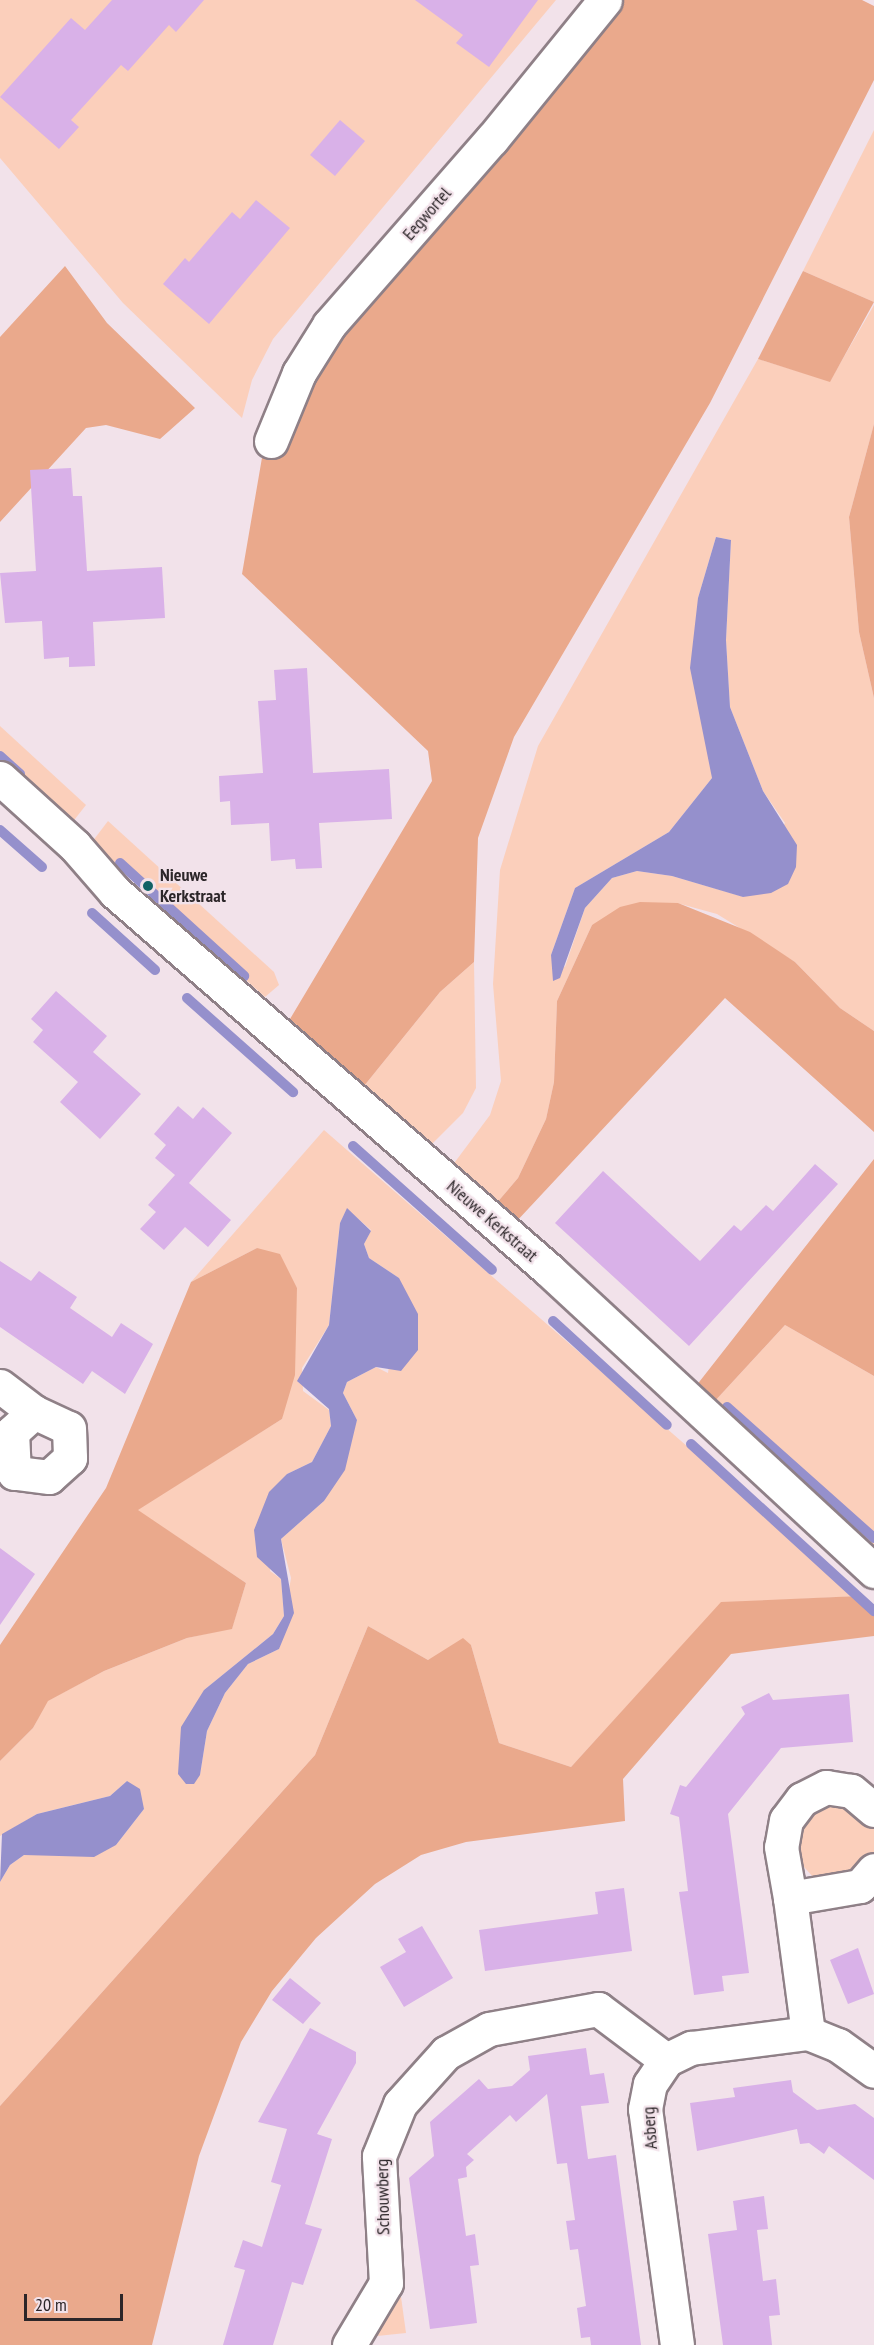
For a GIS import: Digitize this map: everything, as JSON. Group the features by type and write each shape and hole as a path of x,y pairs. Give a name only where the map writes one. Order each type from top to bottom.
{"street":[{"name":"Eegwortel","path":"271,441 298,373 329,325 492,139 604,0"},
{"name":"Nieuwe Kerkstraat","path":"0,778 115,892 549,1270 874,1571"},
{"path":"0,1386 34,1412"},
{"path":"808,2033 781,1847 786,1820 802,1799 826,1787 851,1791 874,1810"},
{"path":"790,1898 860,1886 874,1870"},
{"name":"Schouwberg","path":"349,2345 386,2283 379,2156 400,2104 446,2053 489,2029 598,2009 666,2060"},
{"path":"666,2060 691,2048 808,2033 838,2045 874,2071"},
{"name":"Asberg","path":"666,2060 650,2084 645,2109 677,2345"}],"shaded area":[{"path":"0,0 556,0 273,339 252,380 242,418 123,303 0,158"},
{"path":"617,0 862,0 874,6 874,80 710,403 514,737 478,838 474,962 440,992 364,1086 290,1019 432,781 428,751 242,574 264,446 277,404"},
{"path":"874,130 874,302 803,271"},
{"path":"65,266 107,323 195,408 160,439 106,425 86,428 0,522 0,337"},
{"path":"803,271 874,302 830,382 758,359"},
{"path":"874,305 874,424 849,517 859,632 874,698 874,1031 840,1008 795,962 717,914 677,903 592,925 557,1001 554,1082 546,1119 518,1178 495,1205 452,1166 490,1115 501,1081 493,984 500,870 538,746 758,359 830,381","holes":["716,537 731,540 726,640 730,707 763,791 785,823 744,897 672,876 637,871 612,878 585,908 565,967 551,955 575,888 669,832 712,778 698,598"]},
{"path":"874,424 874,698 859,632 849,517"},
{"path":"716,537 731,540 726,640 730,707 763,791 797,845 796,867 788,884 771,893 743,897 672,876 637,871 612,878 585,908 560,978 553,981 551,955 575,888 669,832 712,778 690,668 698,598"},
{"path":"0,726 86,805 71,824 0,762"},
{"path":"108,821 274,972 279,985 265,997 92,842"},
{"path":"640,902 678,903 750,932 795,962 840,1008 874,1031 874,1132 725,998 515,1223 495,1205 518,1178 546,1119 554,1082 557,1001 592,925 620,907"},
{"path":"474,962 476,1088 463,1113 430,1146 364,1086 440,992"},
{"path":"324,1130 859,1596 721,1603 571,1767 499,1743 471,1645 428,1660 368,1626 315,1755 0,2106 0,1882 10,1865 24,1855 116,1845 144,1809 127,1781 110,1796 37,1814 0,1836 0,1761 33,1728 47,1701 104,1671 187,1638 232,1628 246,1583 137,1510 282,1419 297,1288 257,1248 191,1282","holes":["347,1209 371,1230 364,1244 369,1258 399,1278 388,1373 376,1367 347,1382 343,1393 357,1420 324,1501 281,1539 291,1578 279,1649 248,1664 225,1693 207,1731 200,1775 204,1690 273,1634 284,1616 281,1579 270,1571 287,1474 312,1462 331,1426 329,1410 303,1391 302,1368 329,1325 340,1223"]},
{"path":"874,1159 874,1376 785,1325 714,1402 696,1386"},
{"path":"347,1208 371,1231 364,1244 369,1258 399,1278 418,1314 418,1350 401,1371 376,1367 347,1382 343,1393 357,1420 345,1470 324,1501 281,1539 294,1613 279,1649 248,1664 225,1693 207,1731 200,1775 194,1784 186,1784 178,1774 181,1727 204,1690 273,1634 284,1616 281,1579 257,1557 254,1530 269,1492 287,1474 312,1462 331,1426 329,1409 297,1381 329,1325 340,1223"},
{"path":"257,1248 280,1254 297,1288 295,1375 282,1419 138,1510 246,1583 232,1629 187,1638 104,1671 48,1701 33,1728 0,1761 0,1645 106,1488 191,1282"},
{"path":"785,1325 874,1376 874,1546 714,1402"},
{"path":"859,1596 874,1609 874,1636 731,1654 623,1779 625,1821 466,1842 421,1855 375,1884 316,1938 272,1991 241,2042 199,2156 152,2345 0,2345 0,2106 315,1755 368,1626 428,1660 463,1638 471,1645 499,1743 571,1767 721,1602"},
{"path":"127,1781 140,1789 144,1809 116,1845 94,1857 24,1855 10,1865 0,1882 2,1834 37,1814 110,1796"},
{"path":"820,1797 874,1818 874,1859 868,1869 814,1878 795,1857 792,1828"},
{"path":"398,2275 406,2333 377,2336 372,2333"}],"building":[{"path":"112,0 204,0 176,32 169,25 128,71 121,65 71,120 79,127 59,149 0,97 71,18 85,30"},
{"path":"415,0 538,0 489,67 456,43 463,35"},
{"path":"340,120 365,141 335,176 310,155"},
{"path":"256,200 290,228 209,324 163,284 185,258 189,262 232,212 240,219"},
{"path":"71,468 73,496 82,496 87,571 162,567 165,618 93,622 95,666 69,667 69,657 44,659 42,621 5,623 0,573 36,571 30,470"},
{"path":"307,668 313,773 389,769 392,819 319,823 322,868 296,869 295,859 271,861 269,823 231,825 230,801 220,802 219,776 263,773 258,701 276,700 274,670"},
{"path":"56,991 107,1036 93,1052 141,1094 100,1139 60,1102 78,1082 33,1042 43,1030 31,1019"},
{"path":"178,1106 193,1119 203,1107 232,1133 189,1183 231,1220 208,1247 185,1227 164,1250 140,1229 156,1212 148,1205 175,1175 155,1158 166,1145 154,1134"},
{"path":"815,1164 838,1184 689,1346 555,1223 603,1171 700,1261 734,1225 741,1231 766,1205 773,1211"},
{"path":"0,1261 31,1281 39,1271 77,1297 70,1308 112,1337 121,1323 153,1344 125,1394 92,1371 83,1384 0,1327"},
{"path":"0,1548 35,1574 0,1625"},
{"path":"769,1693 773,1700 849,1694 853,1742 781,1748 728,1814 749,1973 722,1976 724,1991 694,1995 679,1892 688,1891 679,1817 670,1814 680,1785 686,1787 745,1714 741,1707"},
{"path":"624,1888 632,1951 485,1971 479,1930 598,1914 595,1892"},
{"path":"422,1926 453,1978 404,2007 380,1967 406,1952 398,1939"},
{"path":"858,1948 874,1994 848,2004 830,1960"},
{"path":"290,1978 321,2003 303,2024 272,2000"},
{"path":"310,2028 356,2052 356,2063 317,2134 332,2139 305,2224 322,2229 303,2285 292,2282 273,2345 223,2345 245,2270 234,2267 243,2240 262,2247 281,2185 271,2182 287,2129 258,2122"},
{"path":"586,2048 590,2075 604,2073 609,2103 581,2106 588,2159 616,2155 641,2345 591,2345 590,2337 581,2338 577,2308 586,2306 578,2249 570,2250 566,2221 575,2220 567,2163 557,2164 547,2094 516,2122 510,2115 467,2154 474,2160 466,2167 467,2177 458,2179 466,2236 475,2234 479,2265 470,2266 477,2323 430,2329 409,2178 434,2156 430,2122 479,2079 488,2089 512,2086 530,2070 528,2056"},
{"path":"791,2080 793,2092 817,2110 855,2104 874,2118 874,2180 829,2146 824,2154 809,2143 800,2144 797,2129 697,2151 690,2103 735,2097 733,2088"},
{"path":"764,2196 768,2229 757,2230 763,2281 776,2279 780,2315 769,2316 772,2345 723,2345 708,2234 737,2230 733,2201"}],"waterway":[{"path":"0,756 20,774"},
{"path":"0,830 42,867"},
{"path":"120,863 244,976"},
{"path":"92,913 155,970"},
{"path":"187,998 293,1092"},
{"path":"353,1146 492,1270"},
{"path":"553,1321 667,1425"},
{"path":"727,1407 874,1538"},
{"path":"691,1444 874,1611"}],"place":[{"name":"Nieuwe Kerkstraat","path":"148,886"}]}
